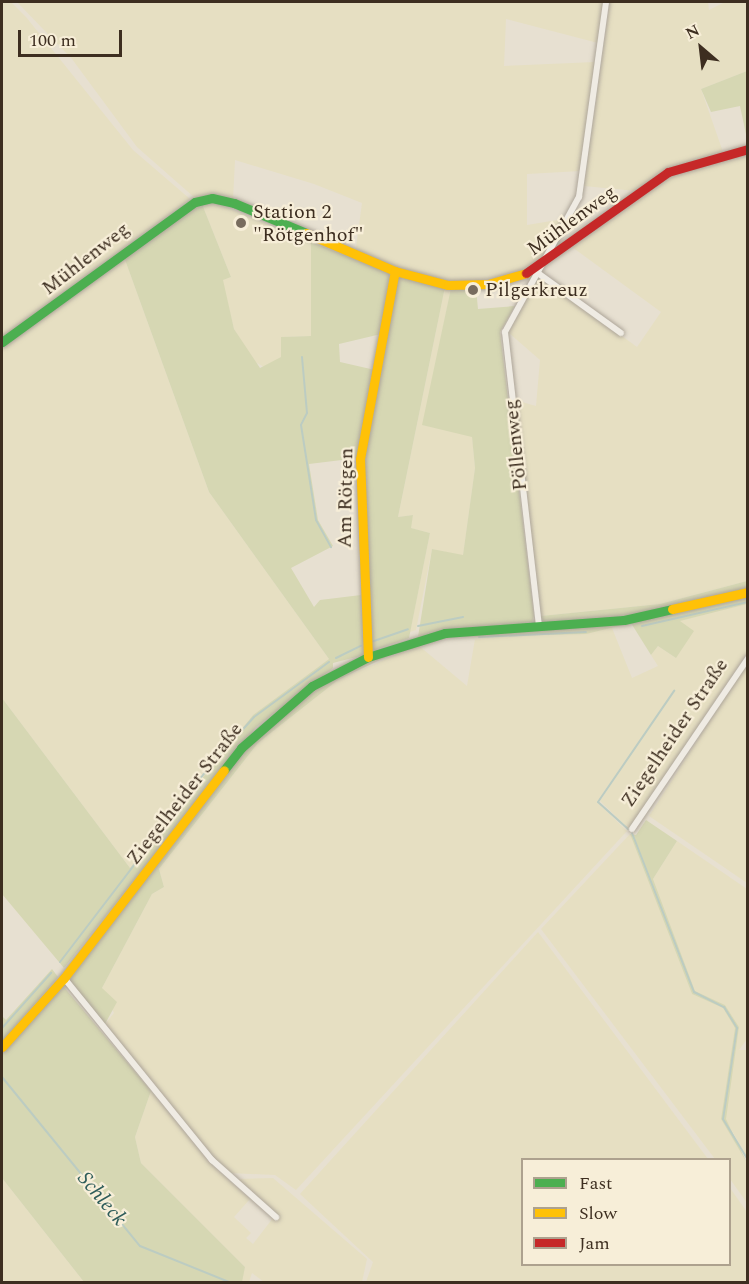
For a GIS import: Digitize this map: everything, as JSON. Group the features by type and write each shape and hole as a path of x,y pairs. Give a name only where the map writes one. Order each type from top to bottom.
{"street":[{"name":"Pöllenweg","path":"539,626 505,332 535,272 579,196 606,2"},
{"name":"Mühlenweg","path":"2,342 52,309 178,209 212,198 395,271 448,285 488,284 535,272 668,172 747,149"},
{"name":"Am Rötgen","path":"368,657 360,459 395,271"},
{"path":"535,272 621,333"},
{"name":"Ziegelheider Straße","path":"2,1047 64,978 252,735 312,686 368,657 445,633 652,616 747,592"},
{"name":"Ziegelheider Straße","path":"632,829 747,658"},
{"path":"64,978 212,1160 276,1216"}],"shaded area":[{"path":"2,2 11,2 26,17 133,150 190,199 2,339"},
{"path":"17,2 604,2 598,43 506,19 504,66 595,62 580,171 527,174 527,225 563,219 539,263 489,280 446,281 355,255 362,203 314,184 235,160 233,200 195,198 137,147 72,59"},
{"path":"610,2 708,2 709,10 725,2 747,2 747,71 701,89 723,152 636,191 584,186"},
{"path":"747,152 747,581 660,604 541,616 515,400 536,406 540,360 509,333 537,274 637,347 661,312 572,247 669,176"},
{"path":"211,201 311,242 311,336 282,337 281,357 266,368 253,361 234,329 222,280 231,277 202,204"},
{"path":"124,257 209,492 329,659 253,715 130,868 2,698 2,346"},
{"path":"445,287 451,288 423,425 472,436 475,468 463,556 432,549 416,630 410,632 430,533 410,528 413,515 398,517"},
{"path":"747,604 747,653 629,829 600,801 674,690 597,802 627,831 296,1190 275,1175 230,1173 215,1159 105,1024 114,1013 102,988 152,894 164,887 159,869 258,743 338,680 418,645 467,686 475,639 612,628 632,678 658,666 651,655 658,646 676,658 679,621"},
{"path":"747,663 747,883 649,816"},
{"path":"630,834 692,994 723,1008 735,1028 721,1119 747,1163 747,1203 731,1180 731,1158 714,1158 541,929"},
{"path":"677,841 747,889 747,1039 739,1050 747,1050 747,1157 725,1119 739,1027 725,1005 695,991 653,879"},
{"path":"538,932 707,1158 521,1158 521,1266 731,1266 731,1189 747,1212 747,1282 366,1282 373,1262 300,1194"},
{"path":"151,1091 210,1163 250,1199 234,1217 251,1233 246,1238 253,1244 276,1214 237,1179 273,1178 367,1259 362,1282 264,1282 252,1273 249,1282 240,1282 245,1267 141,1163 135,1137"},
{"path":"2,1178 84,1282 2,1282"}],"green space":[{"path":"748,71 747,139 740,106 711,112 701,89"},
{"path":"202,204 231,277 223,280 234,329 260,368 281,357 281,337 311,336 311,242 390,273 381,334 339,344 340,362 375,370 358,458 309,464 318,520 333,546 291,568 314,607 320,600 361,595 364,655 333,663 333,668 256,727 64,968 2,894 2,698 130,868 253,715 329,659 209,492 124,257 181,212"},
{"path":"398,275 445,287 398,517 413,515 411,528 430,533 409,638 372,651 362,462"},
{"path":"451,288 476,288 478,309 515,306 500,332 534,616 532,622 418,637 432,549 463,555 475,468 472,437 422,425"},
{"path":"747,581 747,589 631,615 544,622 541,616 660,604"},
{"path":"747,596 747,604 680,621 694,631 676,658 658,646 651,655 631,623 586,634 457,637 631,622"},
{"path":"453,635 388,656 338,680 258,743 159,869 164,887 152,894 102,988 117,1002 105,1024 70,981 71,973 260,733 316,687 361,664"},
{"path":"646,820 677,841 653,879 695,991 725,1005 739,1027 726,1119 747,1163 721,1119 735,1028 723,1008 692,994 630,834 636,835"},
{"path":"52,969 58,977 2,1042 2,1016 6,1020"},
{"path":"63,986 151,1091 135,1137 141,1163 245,1267 242,1282 84,1282 2,1178 2,1053"}],"waterway":[{"path":"302,357 307,413 301,425 316,520 331,547"},
{"path":"642,626 748,602"},
{"path":"418,626 463,617"},
{"path":"371,642 408,629"},
{"path":"479,637 586,632"},
{"path":"336,658 361,646"},
{"path":"60,962 209,767 254,717 329,662"},
{"path":"628,829 598,802 674,691"},
{"path":"632,833 694,992 724,1007 737,1028 723,1119 748,1160"},
{"path":"2,1028 51,973"},
{"name":"Schleck","path":"2,1077 140,1246 229,1282"}],"traffic: fast":[{"path":"2,342 195,202 212,198 234,203 306,233"},
{"path":"224,770 241,748 312,686 368,657 445,633 624,620 672,609"}],"traffic: slow":[{"path":"306,233 395,271 448,285 488,284 526,273"},
{"path":"368,657 360,459 395,271"},
{"path":"672,609 748,592"},
{"path":"2,1047 64,978 224,770"}],"traffic: jam":[{"path":"526,273 668,172 748,149"}],"place":[{"name":"Station 2 \"Rötgenhof\"","path":"241,223"},
{"name":"Pilgerkreuz","path":"473,290"}]}
